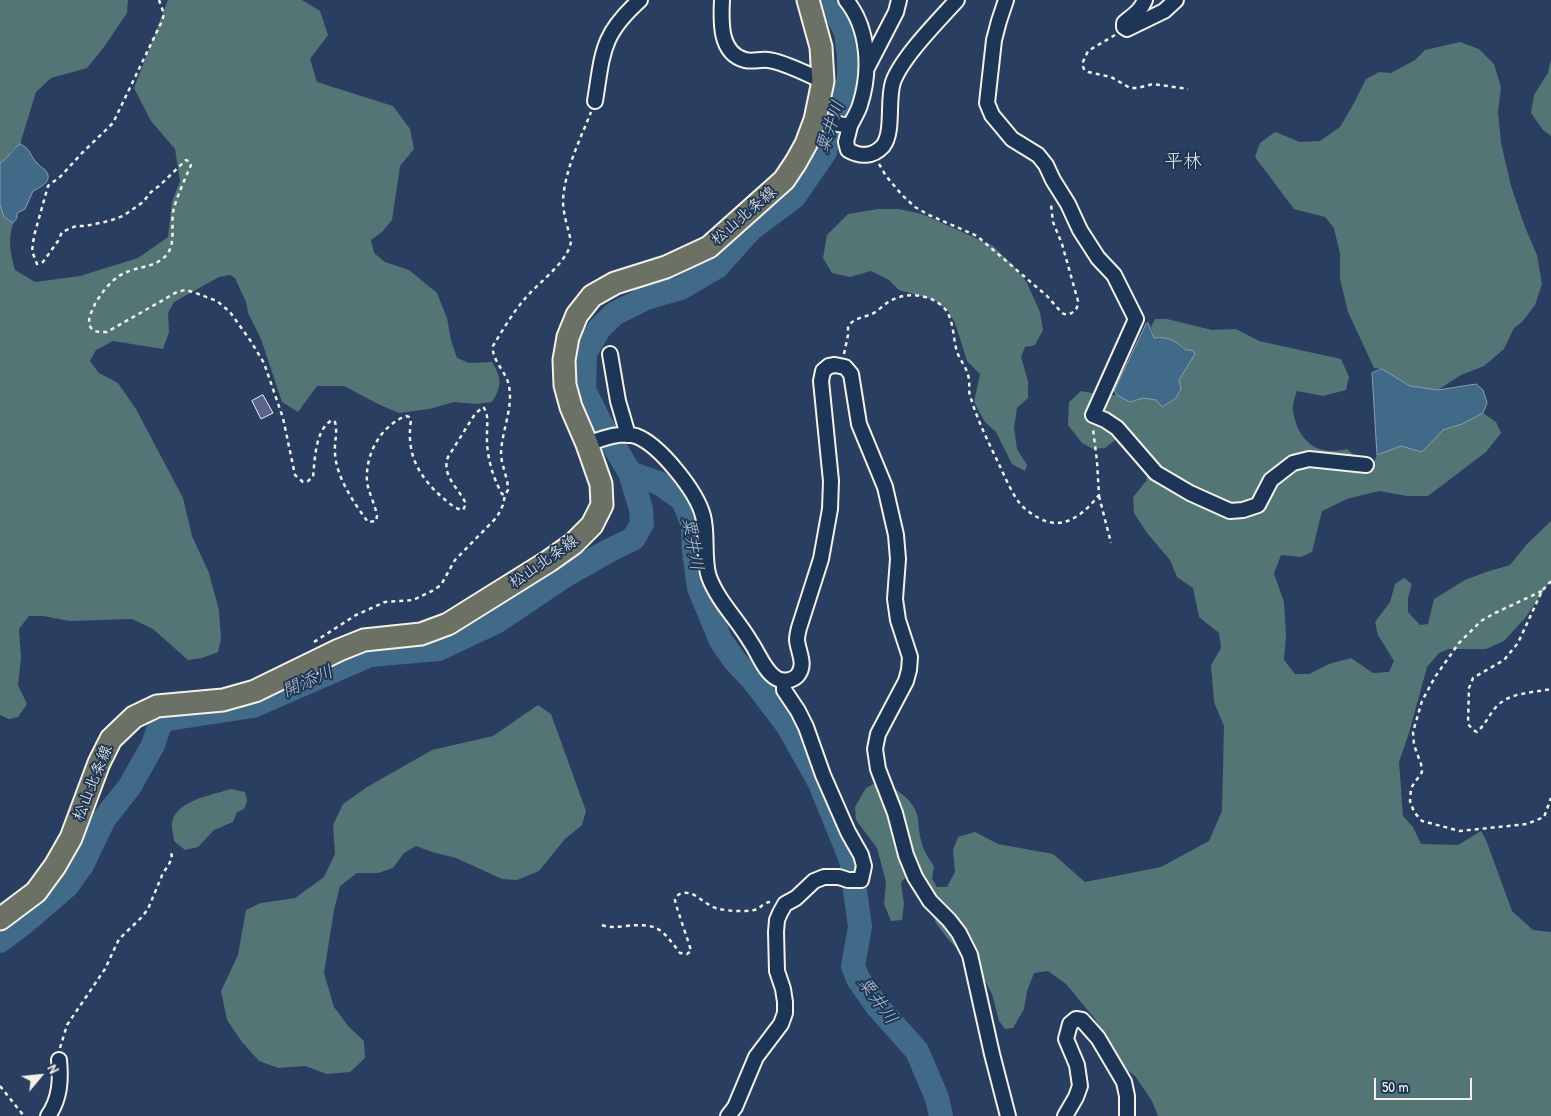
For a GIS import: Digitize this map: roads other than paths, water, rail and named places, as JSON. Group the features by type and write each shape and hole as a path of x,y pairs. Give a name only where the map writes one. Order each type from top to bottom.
{"main road":[{"name":"松山北条線","path":"0,919 36,892 55,866 71,838 99,763 111,739 134,717 157,706 223,700 255,691 339,650 364,640 421,634 448,624 549,562 573,544 592,525 602,506 600,484 593,442 571,407 565,385 564,360 568,337 577,316 592,296 615,282 666,267 709,247 784,180 820,120 823,81 821,47 810,8"}],"street":[{"path":"595,101 603,48 613,28 640,0"},
{"path":"722,0 723,35 728,48 735,55 744,60 769,60 823,81"},
{"path":"846,0 857,17 864,38 867,68 860,106 848,125 846,142 848,150 856,154 873,154 882,147 887,139 893,81 903,63 957,0"},
{"path":"867,68 896,12 899,0"},
{"path":"1006,0 994,40 987,103 992,115 1012,139 1038,155 1046,165 1080,230 1098,258 1114,275 1136,319 1093,415 1117,428 1156,473 1190,493 1230,510 1243,510 1258,505 1271,480 1293,462 1309,458 1366,466"},
{"path":"1145,0 1136,15 1124,23 1124,27 1130,29 1136,24 1164,11 1176,0"},
{"path":"820,120 848,125"},
{"path":"610,354 623,435"},
{"path":"593,442 623,435 635,436 660,454 682,477 695,494 704,518 708,575 726,608 750,641 769,672 776,678 784,681 794,679 802,666 797,640 799,628 821,559 830,509 831,481 821,381 823,371 829,366 844,366 850,374 859,424 885,487 891,509 898,560 896,606 898,620 910,658 910,670 906,681 878,734 875,749 878,769 895,813 906,854 915,877 930,901 959,933 970,955 1008,1116"},
{"path":"728,1116 735,1107 756,1057 781,1024 785,1014 783,989 777,971 776,932 777,920 785,904 796,898 814,881 839,877 861,880 864,866 861,855 848,832 823,774 806,727 784,690 784,681"},
{"path":"1065,1116 1080,1086 1077,1065 1066,1039 1070,1024 1076,1019 1082,1020 1098,1038 1124,1082 1127,1096 1127,1116"},
{"path":"48,1116 59,1095 59,1060"}],"water":[{"path":"20,144 29,150 35,161 47,173 48,179 43,185 33,191 25,209 17,213 17,218 13,223 4,217 0,205 0,163"},
{"path":"1148,323 1154,338 1172,340 1186,350 1192,350 1195,354 1179,380 1181,389 1176,398 1162,407 1156,400 1143,398 1130,402 1117,395 1114,391"},
{"path":"1382,369 1410,386 1438,390 1476,384 1483,390 1487,403 1483,413 1462,424 1443,430 1422,452 1401,446 1377,455 1372,373"}],"waterway":[{"name":"粟井川","path":"812,0 821,2 837,15 846,32 849,57 849,81 835,109 825,152 794,197 752,228 717,267 681,288 646,298 614,314 599,329 585,353 584,390 600,422 630,473 661,484 683,500 693,525 699,588 721,641 788,726 819,781 851,860 860,927 853,966 858,979 877,1006 917,1051 937,1098 941,1116"},
{"name":"開添川","path":"0,941 67,886 82,865 104,819 130,786 153,745 160,724 168,719 253,706 370,655 439,649 496,622 566,575 633,539 642,524 641,509 630,473"}],"district":[{"name":"平林","path":"1183,162"}]}
